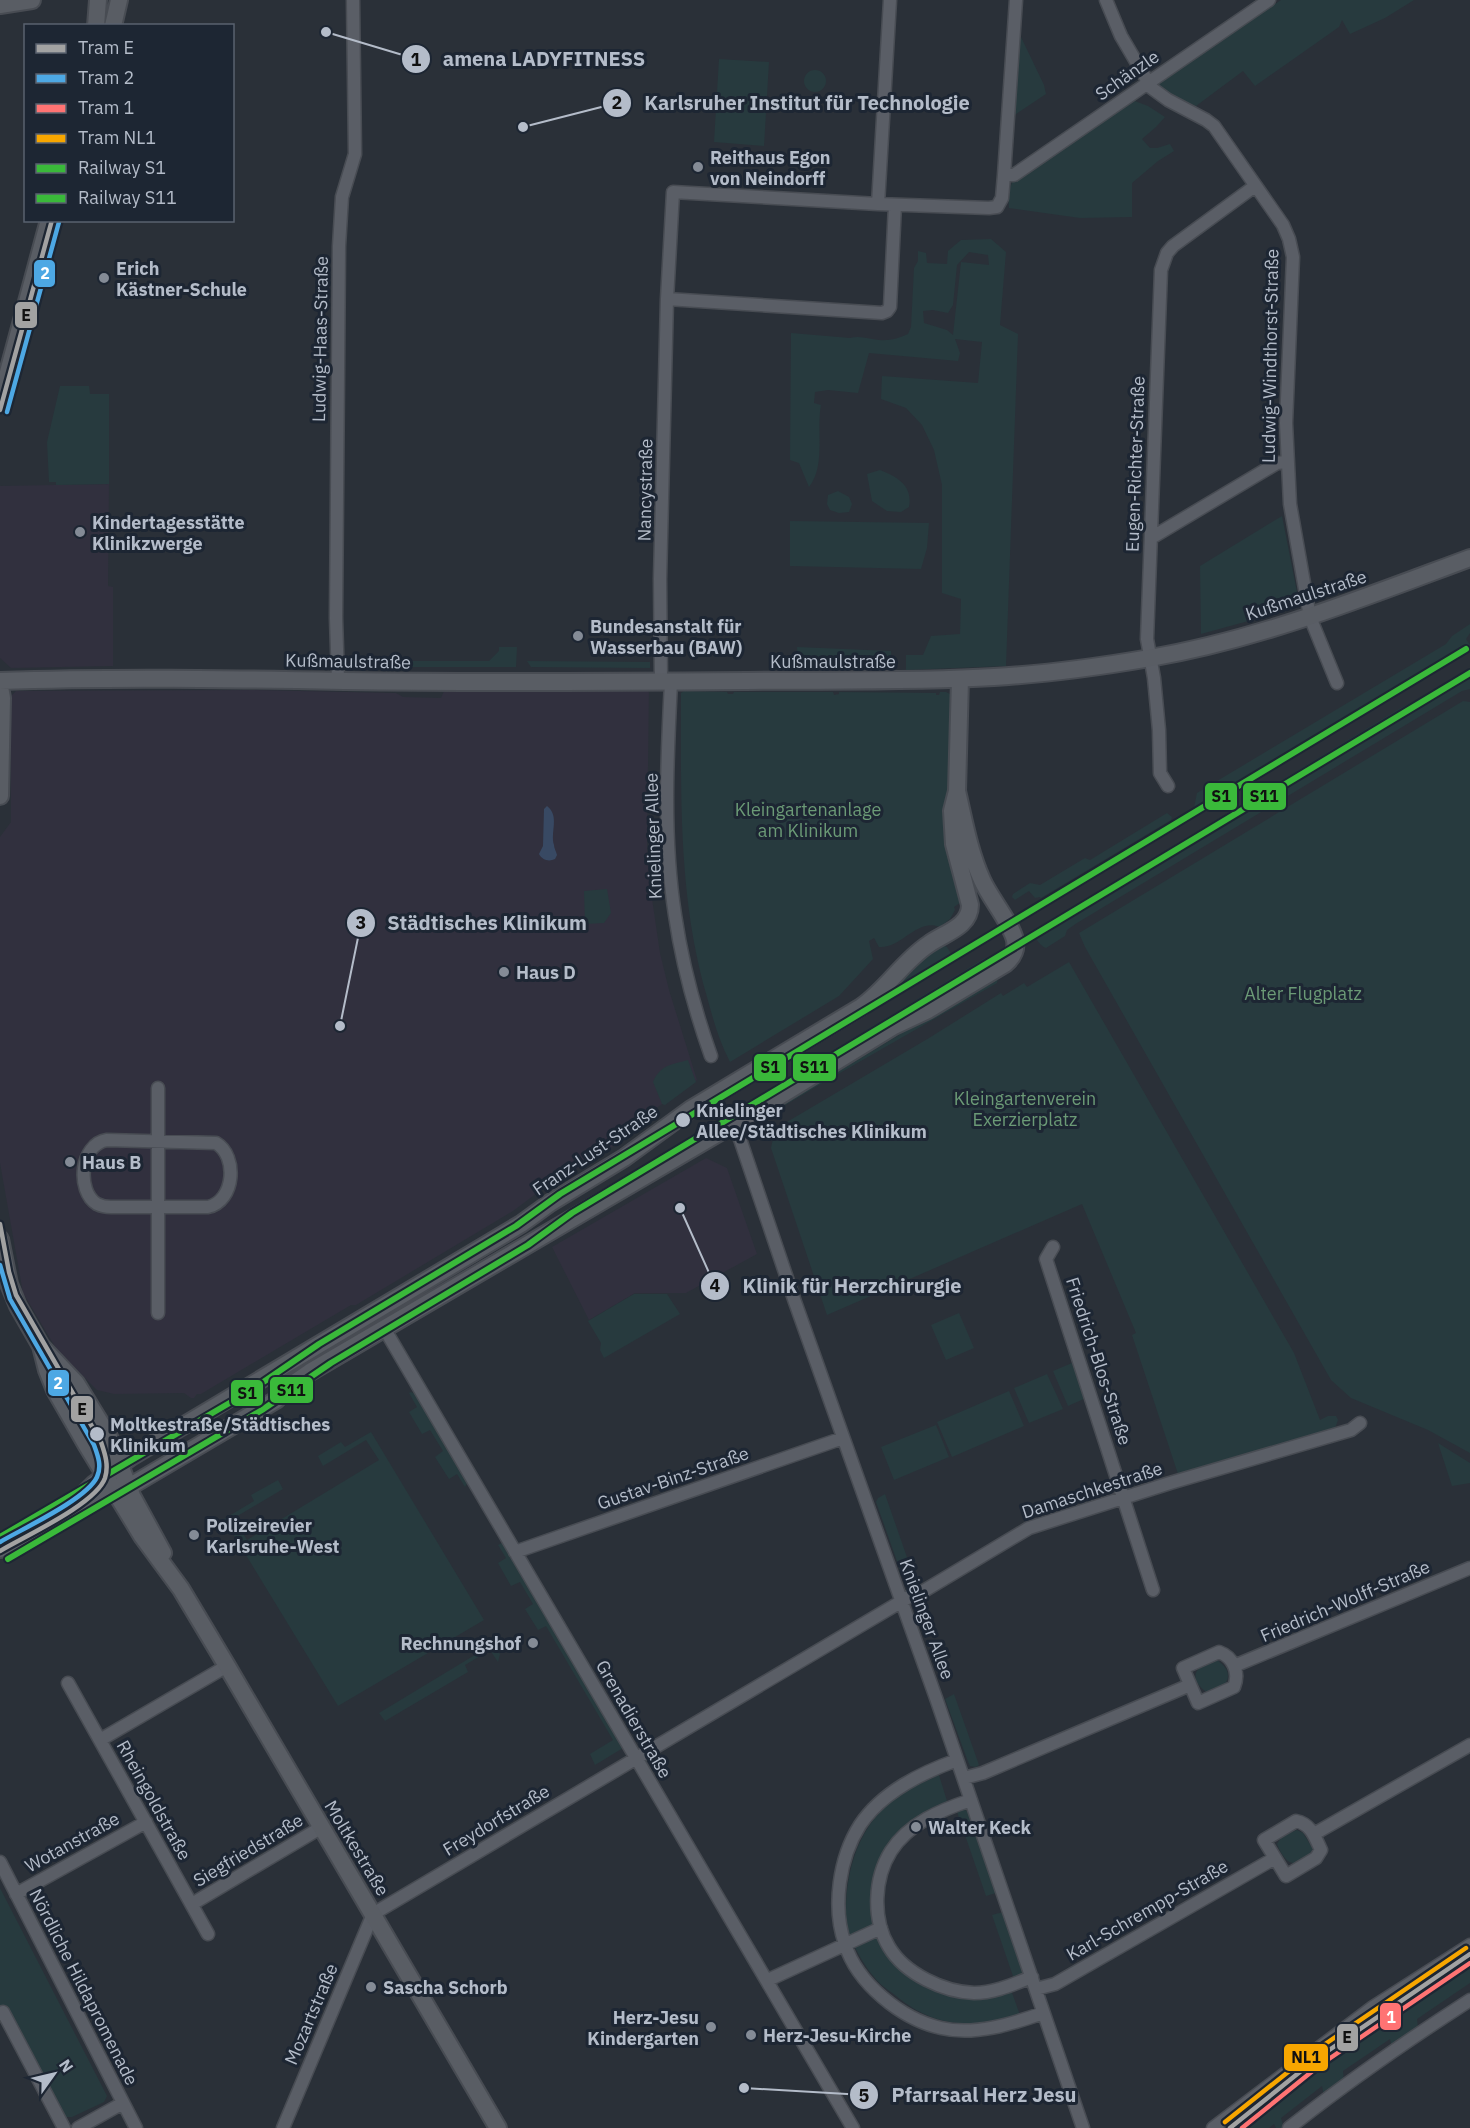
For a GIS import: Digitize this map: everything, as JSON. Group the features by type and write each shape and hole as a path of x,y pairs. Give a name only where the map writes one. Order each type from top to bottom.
{"street":[{"path":"0,5 32,0"},
{"path":"96,24 98,0"},
{"path":"113,24 119,0"},
{"name":"Ludwig-Haas-Straße","path":"338,680 336,618 339,246 342,197 354,154 353,0"},
{"path":"878,204 891,0"},
{"path":"1004,175 1016,0"},
{"path":"1106,0 1121,36 1147,83"},
{"name":"Schänzle","path":"1004,175 1014,175 1269,0"},
{"name":"Ludwig-Windthorst-Straße","path":"1147,83 1168,100 1210,122 1283,225 1292,249 1286,462 1293,530 1310,617 1336,683"},
{"name":"Nancystraße","path":"666,682 660,579 667,299 673,192 989,208 997,207 1002,198 1004,175"},
{"name":"Eugen-Richter-Straße","path":"1168,786 1160,773 1159,730 1147,622 1162,265 1173,246 1255,186"},
{"path":"667,299 885,312 890,307 895,205"},
{"path":"0,402 49,222"},
{"path":"1151,538 1276,463 1286,462"},
{"name":"Kußmaulstraße","path":"0,681 126,678 666,682 960,679 1054,672 1150,658 1210,646 1310,617 1470,558"},
{"path":"960,679 957,791 952,811 954,844 969,900 970,913 986,914 1005,921"},
{"name":"Knielinger Allee","path":"666,682 670,880 683,960 711,1056"},
{"path":"0,687 2,710 0,796"},
{"path":"0,1549 65,1511 122,1490 276,1400 310,1372 732,1125 894,1026 928,1010 1005,964 1011,958 1015,947 1012,932 978,871 966,836 957,791"},
{"name":"Franz-Lust-Straße","path":"65,1511 120,1465 521,1224 550,1203 624,1158 691,1109 861,1006 883,989 908,959 966,921 970,913"},
{"path":"158,1088 158,1313"},
{"name":"Knielinger Allee","path":"732,1125 740,1139 771,1234 964,1778 1080,2127"},
{"path":"99,1141 207,1141 219,1145 226,1153 228,1161 229,1179 225,1196 212,1206 159,1207 111,1207 97,1204 88,1194 85,1181 88,1152 99,1141"},
{"name":"Moltkestraße","path":"0,1239 2,1257 13,1296 41,1346 76,1383 109,1437 120,1465 122,1490 142,1536 181,1589 498,2128"},
{"name":"Friedrich-Blos-Straße","path":"1053,1247 1046,1259 1153,1590"},
{"name":"Grenadierstraße","path":"384,1328 853,2128"},
{"name":"Moltkestraße","path":"41,1346 46,1370 55,1390 105,1476 122,1490"},
{"name":"Damaschkestraße","path":"636,1758 1029,1528 1351,1430 1360,1423"},
{"name":"Gustav-Binz-Straße","path":"515,1552 843,1438"},
{"name":"Friedrich-Wolff-Straße","path":"1234,1666 1470,1568"},
{"path":"1219,1652 1230,1659 1234,1666 1237,1679 1234,1687 1198,1703 1183,1668 1219,1652"},
{"path":"100,1740 227,1666"},
{"name":"Rheingoldstraße","path":"68,1683 208,1934"},
{"path":"964,1778 983,1773 1190,1685"},
{"path":"1314,1834 1470,1745"},
{"name":"Freydorfstraße","path":"373,1914 636,1758"},
{"path":"957,1760 906,1782 879,1803 860,1826 847,1855 840,1883 839,1916 845,1945 864,1979 887,2002 912,2018 941,2028 984,2029 1044,2013"},
{"path":"768,1980 881,1928 877,1904 879,1880 891,1851 906,1833 930,1816 970,1800"},
{"path":"1296,1821 1305,1823 1314,1834 1322,1850 1320,1853 1316,1858 1286,1876 1264,1840 1296,1821"},
{"name":"Wotanstraße","path":"16,1894 146,1822"},
{"name":"Siegfriedstraße","path":"192,1904 322,1827"},
{"name":"Karl-Schrempp-Straße","path":"881,1928 889,1947 901,1961 938,1986 957,1992 977,1993 1034,1983 1056,1984 1275,1858"},
{"name":"Nördliche Hildapromenade","path":"0,1862 136,2128"},
{"name":"Mozartstraße","path":"283,2128 373,1914"},
{"path":"1213,2128 1373,2007 1470,1944"},
{"path":"1289,2128 1395,2049 1470,2000"},
{"path":"2,2013 64,2128"},
{"path":"78,2128 123,2103"}],"shaded area":[{"path":"109,484 108,586 113,587 113,666 11,668 0,658 0,486"},
{"path":"649,686 647,847 649,878 660,953 697,1080 642,1118 635,1133 541,1190 513,1211 356,1305 351,1305 201,1394 197,1394 194,1398 184,1393 114,1394 97,1390 57,1350 23,1293 0,1163 0,837 11,822 11,696 16,691 250,690 396,693 403,697 441,698 444,691"},
{"path":"706,1158 727,1168 757,1254 686,1293 635,1293 589,1320 552,1247"}],"green space":[{"path":"1281,0 1414,0 1385,18 1350,34 1342,20 1339,27 1255,86 1243,71 1196,106 1175,98 1159,86 1159,82"},
{"path":"1017,37 1021,37 1046,94 1013,116"},
{"path":"719,59 769,62 764,146 714,142"},
{"path":"815,70 823,73 826,81 823,89 815,92 807,89 804,81 807,73"},
{"path":"1132,100 1148,106 1165,117 1142,139 1150,148 1170,144 1174,151 1132,183 1132,217 1080,218 1009,208 1008,194 1013,180"},
{"path":"991,239 1006,252 1000,325 1018,334 1006,666 906,670 906,655 923,655 931,636 960,634 961,599 942,593 942,485 934,450 922,425 906,408 881,399 882,376 978,383 982,342 955,339 960,353 958,361 869,353 858,393 828,390 815,392 814,403 821,405 819,458 809,487 799,463 790,460 791,333 883,340 908,334 911,327 914,268 918,261 918,251 926,253 927,263 947,264 948,251 961,240","holes":["969,252 988,255 989,265 961,262 953,335 947,330 924,323 923,311 948,313 953,305 957,265"]},
{"path":"60,386 89,386 90,394 109,394 109,484 56,485 56,482 49,482 47,442"},
{"path":"880,470 903,483 909,493 909,507 901,512 887,511 872,501 867,474"},
{"path":"838,491 849,497 852,504 849,512 839,513 830,510 827,504 828,495"},
{"path":"1282,516 1299,602 1296,608 1201,634 1200,566"},
{"path":"790,521 929,523 927,548 921,569 790,566"},
{"path":"1470,624 1470,633 1466,639 1470,645 1470,651 1192,817 1197,793 1446,644 1452,636"},
{"path":"499,647 517,647 516,667 343,667 343,661 489,661 499,651"},
{"path":"797,647 891,651 892,669 798,669"},
{"path":"527,661 650,662 650,668 531,667"},
{"path":"1470,669 1470,689 1462,691 1077,923 1067,930 1065,936 1046,948 1036,939 1033,931 1399,709 1410,703 1411,705"},
{"name":"Kleingartenanlage am Klinikum","path":"684,691 727,692 728,694 734,692 833,692 834,695 839,692 936,693 939,695 940,692 946,692 952,695 948,840 952,875 961,902 954,907 955,910 950,919 940,927 931,925 924,927 887,946 879,947 874,938 869,941 873,959 839,996 730,1062 719,1038 709,1005 698,960 686,884 682,808 681,693"},
{"name":"Alter Flugplatz","path":"1463,701 1470,702 1470,1453 1428,1430 1351,1398 1331,1380 1079,933"},
{"path":"1167,813 1172,817 1171,820 1041,898 1035,898 1029,891 1015,900 1012,897 1030,883 1040,885 1085,858 1090,860"},
{"path":"607,889 611,913 604,923 585,924 584,891"},
{"path":"937,943 947,947 955,960 777,1068 776,1066"},
{"path":"985,958 978,974 706,1134 704,1131 723,1117"},
{"name":"Kleingartenverein Exerzierplatz","path":"1069,962 1294,1353 1320,1420 1328,1416 1336,1416 1338,1420 1334,1431 1178,1474 1132,1335 1136,1333 1082,1204 827,1315 771,1148 775,1129 1001,993 1003,996 1024,983 1027,987"},
{"path":"998,977 997,983 819,1085 748,1130 754,1119 773,1105 777,1108 899,1035 900,1031"},
{"path":"688,1060 696,1082 665,1105 662,1104 653,1082 656,1076 667,1066"},
{"path":"634,1294 667,1294 680,1314 604,1358 600,1350 601,1343 588,1321"},
{"path":"959,1313 974,1348 946,1360 931,1325"},
{"path":"1072,1363 1073,1367 1076,1366 1086,1398 1068,1406 1053,1371"},
{"path":"1047,1374 1063,1409 1029,1423 1014,1388"},
{"path":"1009,1391 1024,1426 952,1457 937,1422"},
{"path":"409,1393 416,1394 468,1482 465,1487 457,1474 449,1479 435,1457 443,1451 430,1430 422,1434 409,1412 417,1407"},
{"path":"936,1425 949,1457 894,1480 881,1447"},
{"path":"371,1432 484,1620 338,1706 224,1519 254,1501 251,1495 278,1480 283,1489 234,1518 247,1540 379,1460 366,1440 323,1466 318,1456 341,1442 345,1447"},
{"path":"1438,1443 1470,1463 1470,1483 1452,1486"},
{"path":"885,1494 918,1589 916,1590 904,1581 876,1502"},
{"path":"506,1543 623,1748 595,1765 590,1754 613,1740 546,1626 538,1630 525,1609 533,1604 520,1582 511,1586 498,1563 506,1558 498,1545"},
{"path":"493,1644 500,1654 498,1662 490,1650 465,1665 468,1672 385,1721 379,1713"},
{"path":"1217,1660 1227,1671 1227,1681 1219,1688 1205,1691 1199,1686 1195,1676 1204,1664"},
{"path":"954,1694 979,1765 976,1767 970,1766 945,1699"},
{"path":"939,1775 947,1801 911,1822 886,1850 878,1866 874,1884 872,1904 875,1926 848,1939 846,1917 850,1874 855,1854 864,1835 876,1817 891,1802 909,1789"},
{"path":"963,1808 968,1812 996,1893 986,1896 956,1809"},
{"path":"1297,1830 1303,1833 1313,1849 1308,1856 1293,1863 1284,1857 1277,1844 1282,1836"},
{"path":"0,1888 107,2096 104,2102 72,2117 66,2117 6,2005 0,2009"},
{"path":"1003,1912 1025,1976 1014,1979 992,1915"},
{"path":"875,1933 886,1952 898,1966 928,1988 963,1999 985,1998 1011,1990 1020,2015 985,2022 954,2023 939,2020 910,2006 876,1980 854,1946"},
{"path":"1470,1949 1470,1983 1417,2019 1418,2028 1392,2047 1390,2039 1343,2071 1344,2081 1324,2096 1322,2086 1281,2118 1284,2128 1276,2128 1274,2124 1269,2128 1248,2128 1247,2126 1243,2128 1236,2114 1373,2010 1376,2013 1379,2010 1382,2022 1385,2020 1380,2005"}],"water":[{"path":"547,806 553,814 553,840 557,855 555,859 550,860 544,859 539,854 543,846 544,809"}],"tram line":[{"name":"E","path":"0,410 51,222"},
{"name":"2","path":"7,412 59,222"},
{"name":"E","path":"0,1224 16,1295 101,1442 107,1469 99,1488 74,1509 0,1551"},
{"name":"2","path":"0,1265 10,1299 94,1445 99,1465 97,1477 81,1495 0,1542"},
{"name":"NL1","path":"1225,2122 1312,2053 1466,1948"},
{"name":"E","path":"1230,2128 1316,2059 1470,1954"},
{"name":"1","path":"1242,2128 1320,2065 1470,1963"}],"rail line":[{"name":"S1","path":"0,1537 250,1391 319,1344 516,1226 560,1194 1466,649"},
{"name":"S11","path":"8,1559 262,1410 331,1363 528,1245 572,1213 1470,673"}],"place":[{"name":"amena LADYFITNESS","path":"326,32"},
{"name":"Karlsruher Institut für Technologie","path":"523,127"},
{"name":"Reithaus Egon von Neindorff","path":"698,167"},
{"name":"Erich Kästner-Schule","path":"104,278"},
{"name":"Kindertagesstätte Klinikzwerge","path":"80,532"},
{"name":"Bundesanstalt für Wasserbau (BAW)","path":"578,636"},
{"name":"Haus D","path":"504,972"},
{"name":"Städtisches Klinikum","path":"340,1026"},
{"name":"Knielinger Allee/Städtisches Klinikum","path":"683,1120"},
{"name":"Haus B","path":"70,1162"},
{"name":"Klinik für Herzchirurgie","path":"680,1208"},
{"name":"Moltkestraße/Städtisches Klinikum","path":"97,1434"},
{"name":"Polizeirevier Karlsruhe-West","path":"194,1535"},
{"name":"Rechnungshof","path":"533,1643"},
{"name":"Walter Keck","path":"916,1827"},
{"name":"Sascha Schorb","path":"371,1987"},
{"name":"Herz-Jesu Kindergarten","path":"711,2027"},
{"name":"Herz-Jesu-Kirche","path":"751,2035"},
{"name":"Pfarrsaal Herz Jesu","path":"744,2088"}]}
